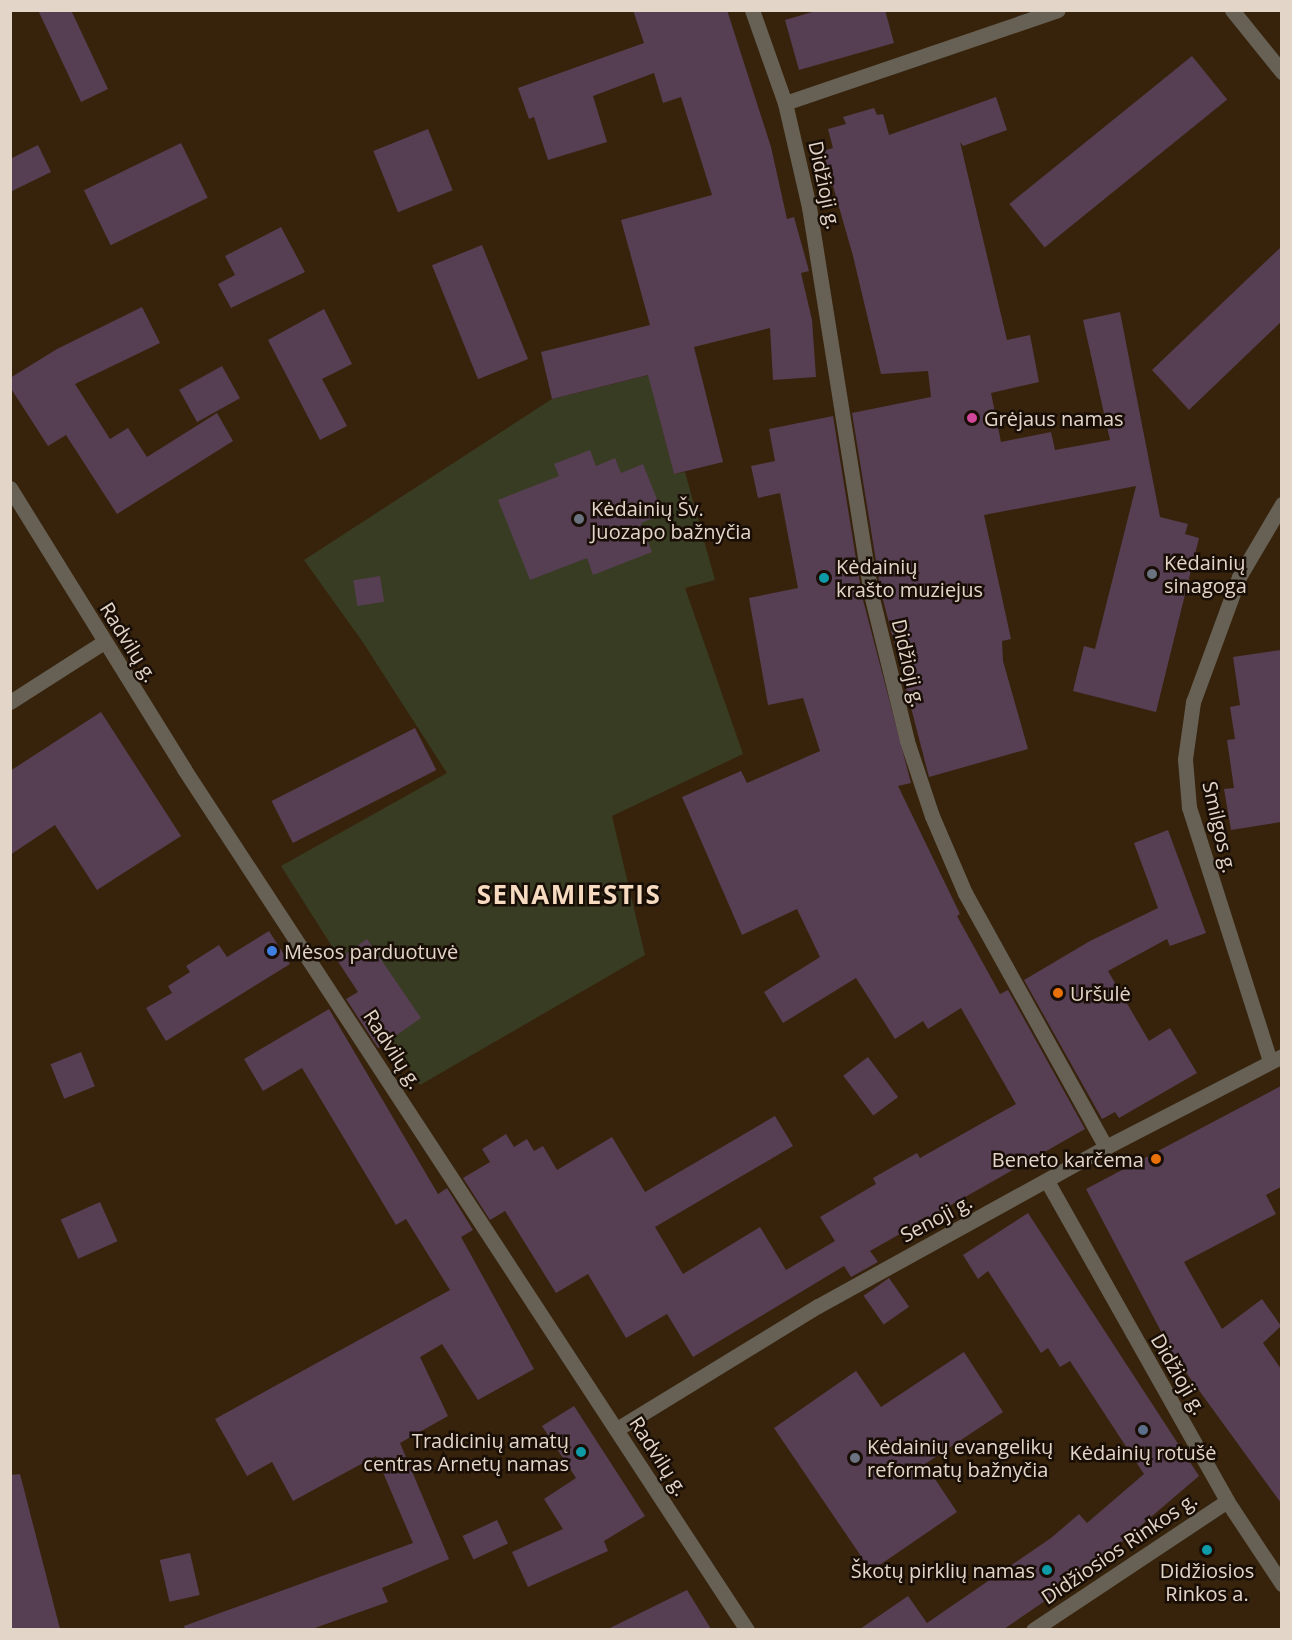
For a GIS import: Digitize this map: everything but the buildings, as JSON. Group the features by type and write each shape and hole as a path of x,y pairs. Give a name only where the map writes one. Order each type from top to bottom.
{"street":[{"name":"Didžioji g.","path":"752,10 785,103 835,352 871,594 907,741 932,816 965,892 1106,1147"},
{"path":"785,103 1058,10"},
{"path":"1232,10 1281,72"},
{"name":"Radvilų g.","path":"10,488 104,642 747,1629"},
{"name":"Smilgos g.","path":"1276,1059 1196,830 1185,759 1193,702 1239,577 1281,504"},
{"path":"10,702 104,642"},
{"name":"Senoji g.","path":"617,1429 818,1306 1106,1147 1276,1059"},
{"name":"Didžioji g.","path":"1047,1181 1227,1500 1281,1581"},
{"name":"Didžiosios Rinkos g.","path":"1033,1629 1227,1500"}],"green space":[{"path":"661,372 660,420 674,474 685,472 715,580 685,588 743,754 612,816 645,955 420,1085 281,866 447,773 362,641 304,560 552,399"}],"place":[{"name":"Grėjaus namas","path":"972,418"},
{"name":"Kėdainių Šv. Juozapo bažnyčia","path":"579,519"},
{"name":"Kėdainių sinagoga","path":"1152,574"},
{"name":"Kėdainių krašto muziejus","path":"824,578"},
{"name":"Mėsos parduotuvė","path":"272,951"},
{"name":"Uršulė","path":"1058,993"},
{"name":"Beneto karčema","path":"1156,1159"},
{"name":"Kėdainių rotušė","path":"1143,1430"},
{"name":"Tradicinių amatų centras Arnetų namas","path":"581,1452"},
{"name":"Kėdainių evangelikų reformatų bažnyčia","path":"855,1458"},
{"name":"Didžiosios Rinkos a.","path":"1207,1550"},
{"name":"Škotų pirklių namas","path":"1047,1570"}],"district":[{"name":"SENAMIESTIS","path":"569,895"}]}
